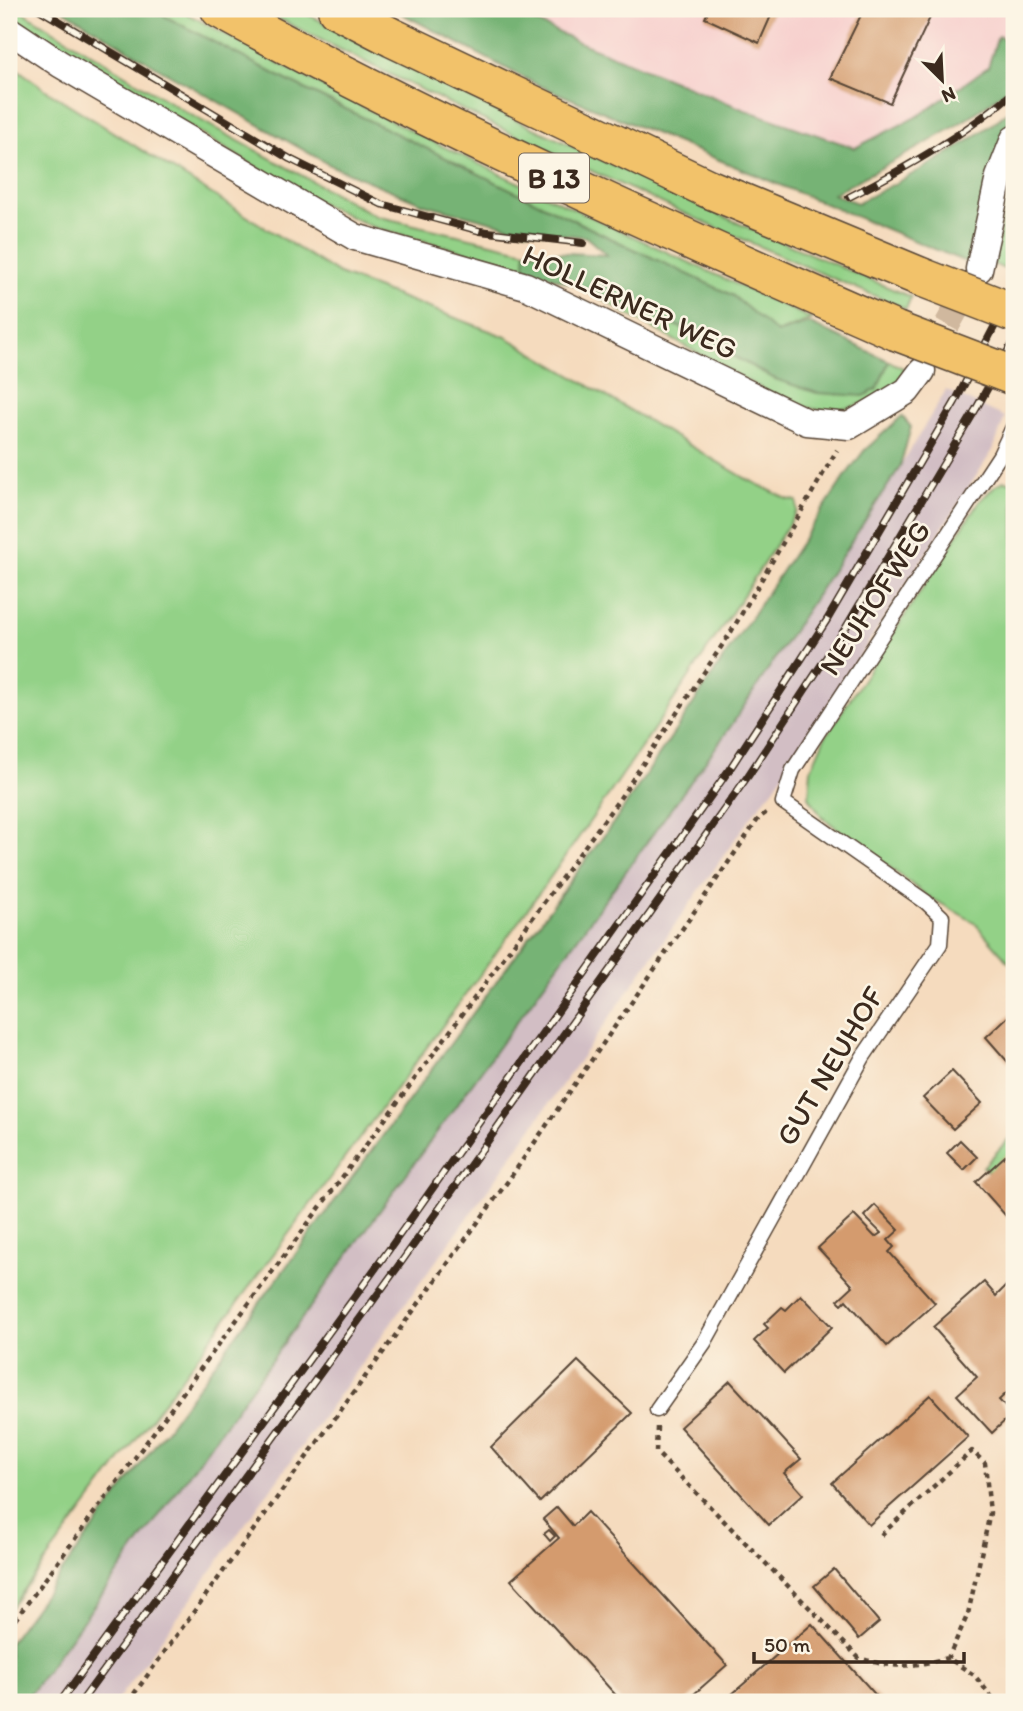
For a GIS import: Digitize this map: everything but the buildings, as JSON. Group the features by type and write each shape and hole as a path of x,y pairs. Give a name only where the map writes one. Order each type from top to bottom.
{"main road":[{"name":"B 13","path":"220,9 376,91 545,174 896,331 1014,376"},
{"name":"B 13","path":"337,9 707,188 1014,313"}],"street":[{"name":"HOLLERNER WEG","path":"9,30 60,64 355,237 526,286 807,422 849,426"},
{"path":"979,269 999,177 1014,139"},
{"path":"849,426 907,391 922,371"}],"lane":[{"name":"NEUHOFWEG","path":"783,802 793,770 1000,455 1014,425"},
{"name":"GUT NEUHOF","path":"657,1410 704,1343 863,1056 940,944 942,917 926,902 783,802"}],"path":[{"path":"9,1628 452,1030 620,798 731,632 849,426"},
{"path":"128,1702 508,1181 759,818 783,802"},
{"path":"657,1410 656,1452 859,1658 888,1667 917,1666 948,1658 974,1675 996,1702"},
{"path":"881,1535 972,1451 985,1463 990,1513 968,1614 948,1658"}],"shaded area":[{"path":"508,9 1014,9 1014,43 998,36 988,67 920,115 855,148 745,110 579,42"},
{"path":"946,390 1005,417 993,450 774,788 755,811 500,1173 116,1702 24,1702 731,726 900,467"}],"green space":[{"path":"9,9 18,9 189,114 376,216 526,251 525,268 373,227 301,194 9,18"},
{"path":"62,9 151,9 288,81 732,295 777,333 809,323 889,361 877,389 864,396 817,393 775,379 682,328 581,287 525,268 526,251 607,255 586,237 523,230 424,204 332,166 160,69"},
{"path":"151,9 179,9 413,132 812,319 777,333 732,295 288,81"},
{"path":"260,9 298,9 425,76 527,125 740,224 911,297 906,309 742,239 580,165 419,89"},
{"path":"393,9 508,9 579,42 745,110 855,148 920,115 988,67 998,36 1014,43 1014,83 950,130 833,194 857,203 957,148 1014,107 988,178 968,263 538,85"},
{"path":"9,63 46,90 339,274 506,337 745,478 787,499 797,501 797,511 629,766 511,932 9,1610"},
{"path":"1014,169 1014,255 1007,270 993,264"},
{"path":"581,287 682,328 775,379 877,389 889,361 909,371 889,389 866,402 841,409 814,409 777,397"},
{"path":"902,416 911,427 900,467 731,726 24,1702 9,1702 9,1643 619,815 846,475 864,451"},
{"path":"1004,481 1014,483 1014,968 974,922 926,895 822,817 809,797 811,769 824,739 979,502"},
{"path":"1014,1133 1014,1199 983,1167"}],"tunnel":[{"path":"928,359 973,279"}],"railway":[{"path":"39,9 290,159 381,204 480,231 583,243"},
{"path":"849,197 935,149 1014,92"},
{"path":"60,1702 388,1251 729,770 827,620 955,402 1014,289"},
{"path":"81,1702 402,1261 748,776 845,629 1014,340"}]}
